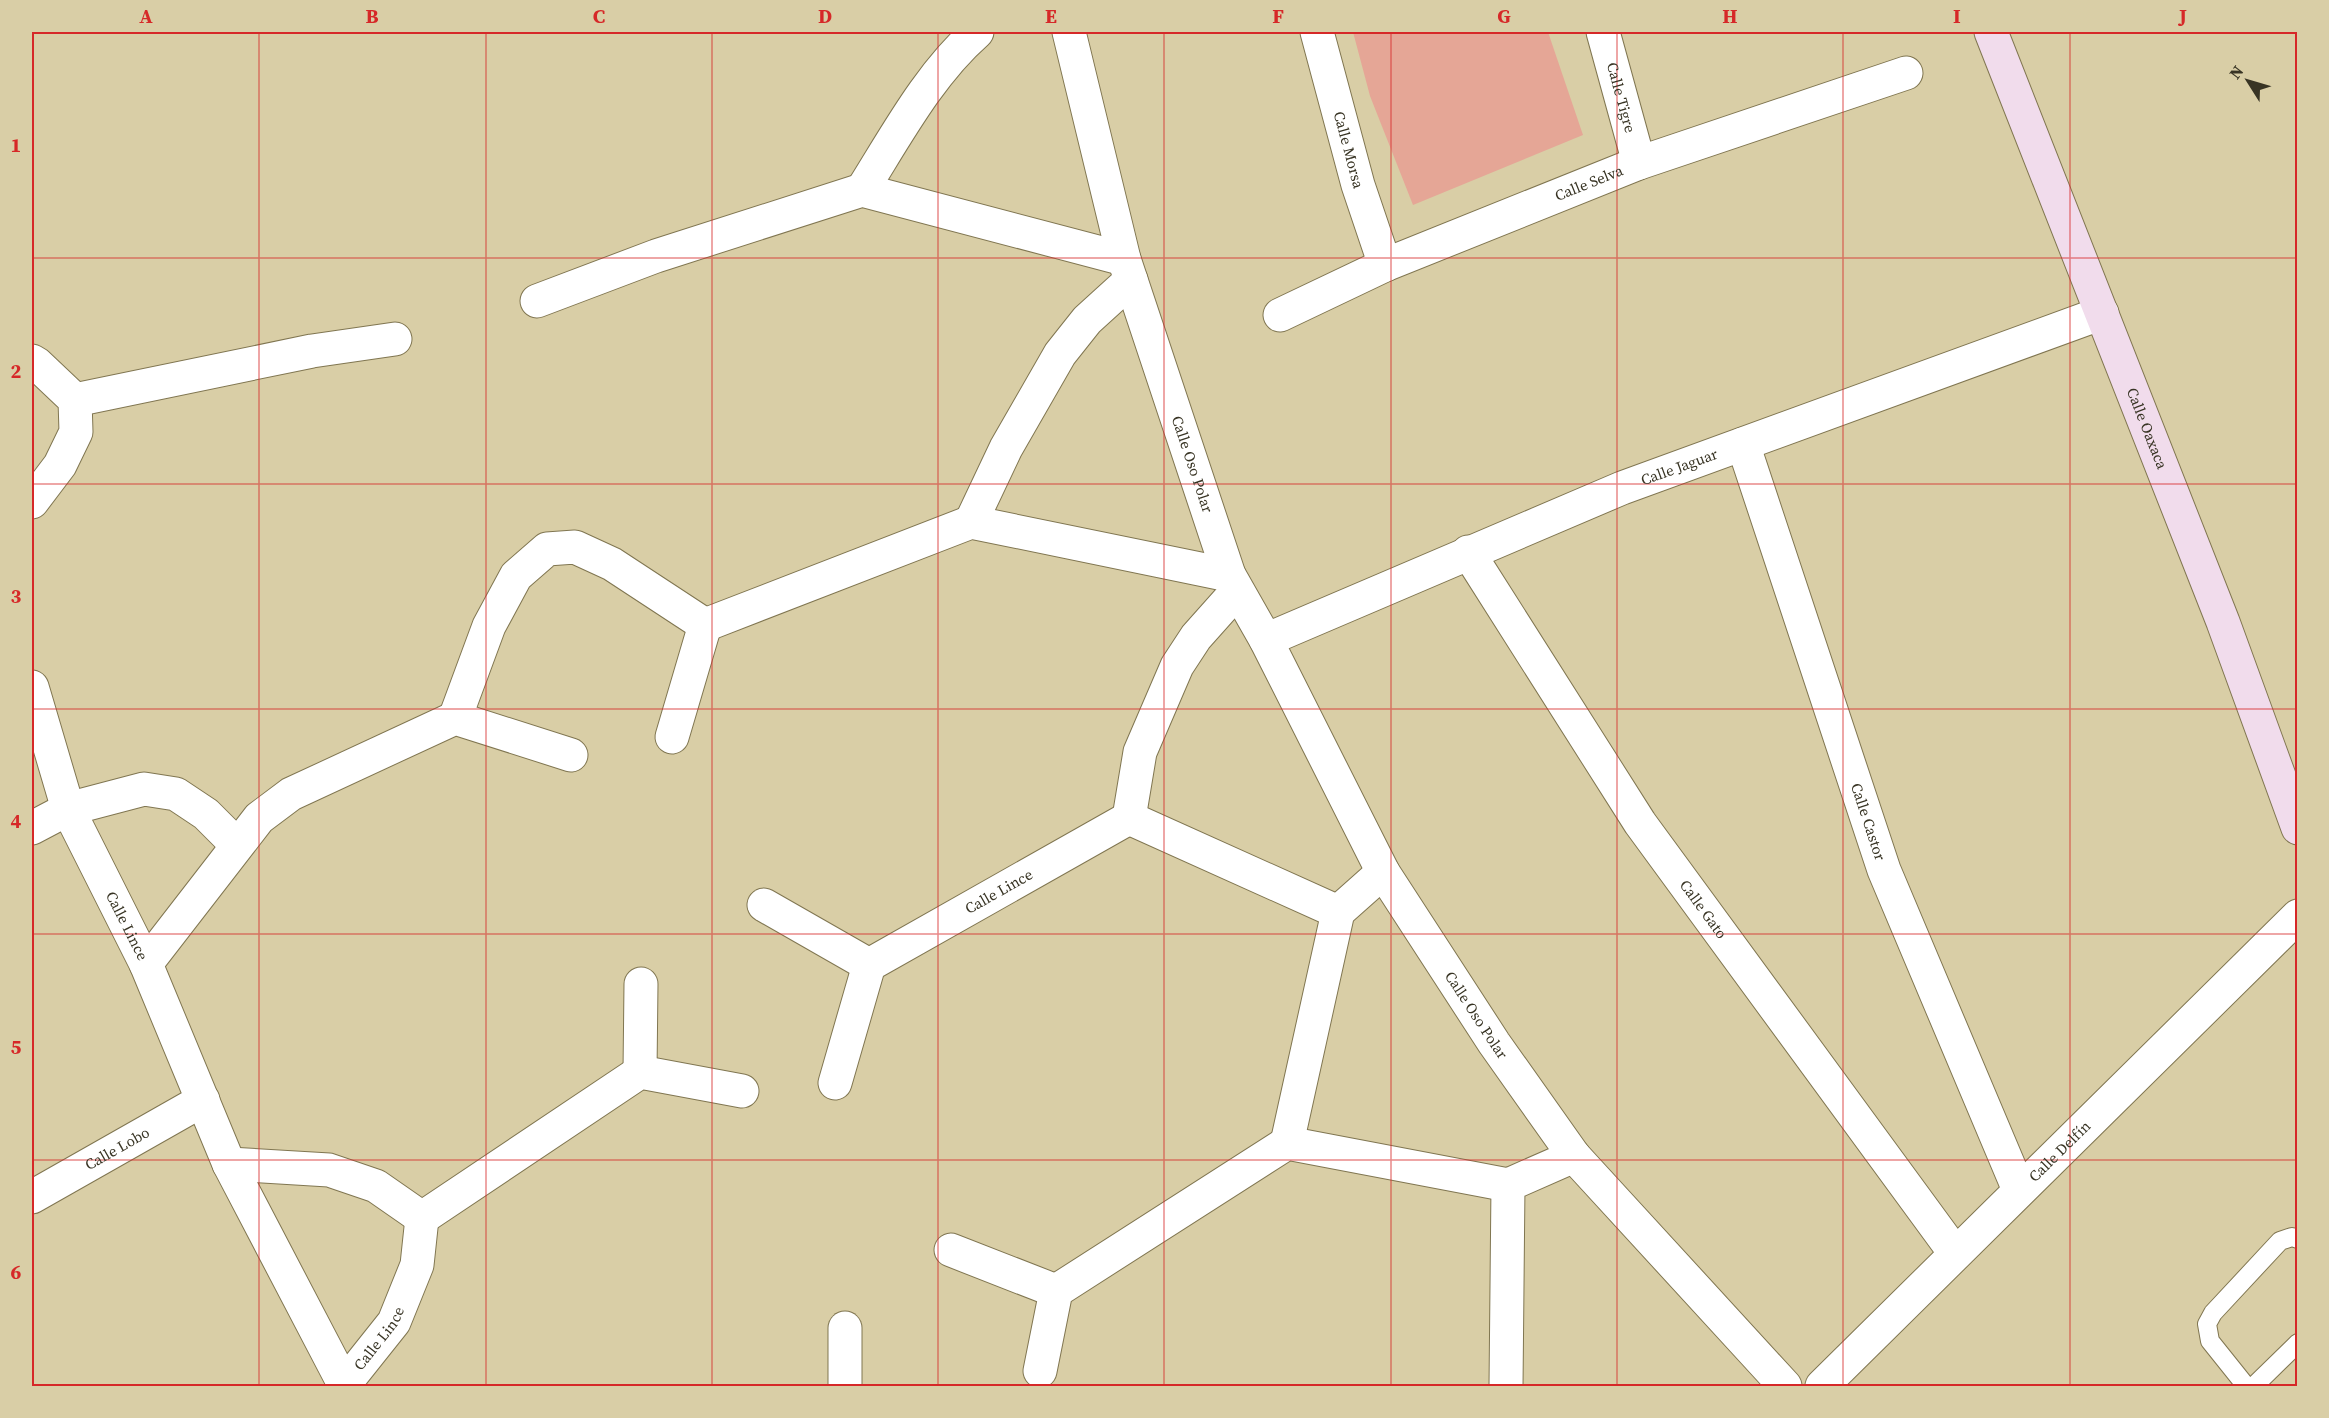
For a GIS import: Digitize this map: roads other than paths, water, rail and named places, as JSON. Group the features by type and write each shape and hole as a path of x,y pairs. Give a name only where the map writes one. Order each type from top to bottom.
{"street":[{"path":"862,190 909,116 957,49 977,32"},
{"name":"Calle Oso Polar","path":"1068,32 1128,269 1233,583 1266,640 1383,872 1494,1043 1574,1156 1785,1386"},
{"name":"Calle Morsa","path":"1317,32 1358,185 1385,265"},
{"name":"Calle Tigre","path":"1603,32 1639,163"},
{"name":"Calle Oaxaca","path":"1991,32 2223,622 2298,828"},
{"name":"Calle Selva","path":"1280,315 1385,265 1639,163 1906,74"},
{"path":"537,302 656,256 862,190 1128,269 1060,354 1006,448 971,522"},
{"name":"Calle Jaguar","path":"1266,640 1622,488 2102,313"},
{"path":"75,400 312,351 395,339"},
{"path":"32,361 75,400 76,432 60,465 32,501"},
{"name":"Calle Castor","path":"1743,444 1884,870 2019,1190"},
{"path":"705,625 971,522 1233,583 1177,666 1140,752 1129,818 1338,912"},
{"path":"455,718 489,626 516,576 547,549 575,547 612,564 705,625"},
{"name":"Calle Gato","path":"1468,552 1640,824 1955,1253"},
{"path":"672,737 705,625"},
{"name":"Calle Lince","path":"32,687 68,808 146,964 229,1164 344,1386 394,1322 417,1265 422,1218"},
{"path":"146,964 198,899 236,844 259,818 291,794 455,718 571,755"},
{"path":"32,828 68,808 144,789 176,794 206,814 236,844"},
{"name":"Calle Lince","path":"869,965 1129,818"},
{"path":"1287,1143 1338,912 1383,872"},
{"path":"764,904 869,965 834,1083"},
{"name":"Calle Delfín","path":"1822,1386 2298,916"},
{"path":"640,1072 641,984"},
{"path":"229,1164 329,1170 376,1186 422,1218 640,1072 742,1091"},
{"name":"Calle Lobo","path":"32,1197 203,1100"},
{"path":"1040,1371 1056,1291 1287,1143 1508,1185 1574,1156"},
{"path":"1506,1386 1508,1185"},
{"path":"951,1250 1056,1291"},
{"path":"845,1328 845,1386"}],"lane":[{"path":"2246,1386 2210,1341 2207,1324 2212,1313 2280,1241 2292,1237 2298,1239"},
{"path":"2254,1386 2298,1343"}]}
